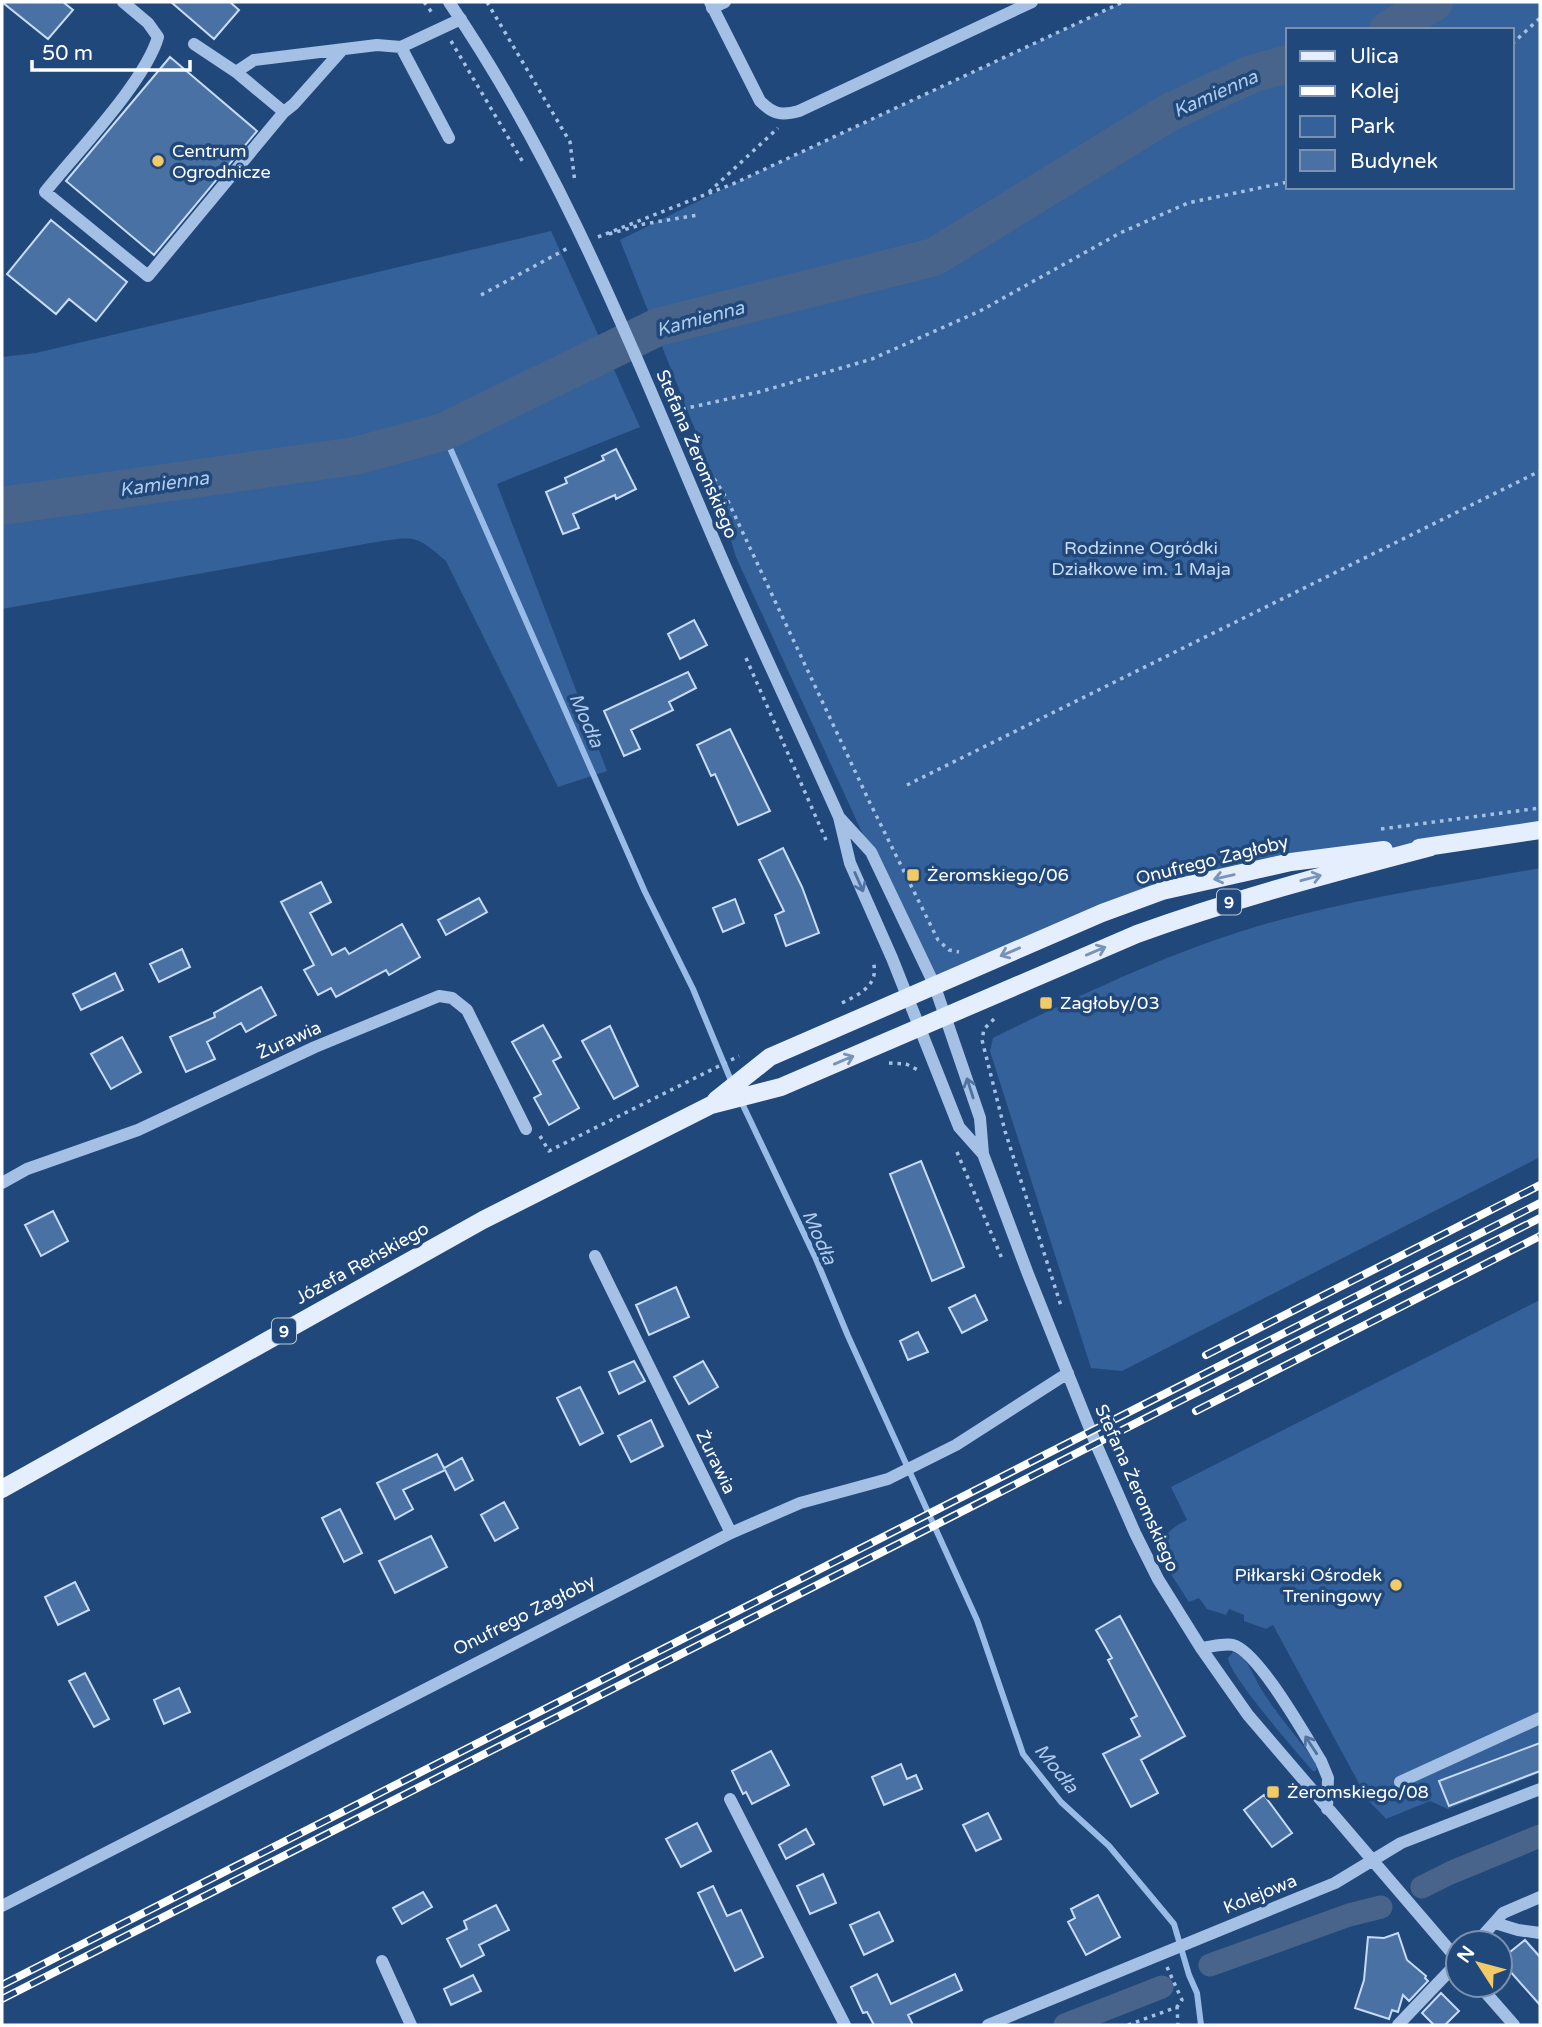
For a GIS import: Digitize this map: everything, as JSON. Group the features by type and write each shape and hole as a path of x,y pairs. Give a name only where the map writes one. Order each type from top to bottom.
{"main road":[{"name":"Onufrego Zagłoby","path":"934,984 1102,913 1162,891 1338,854 1431,846 1540,830"},
{"name":"Onufrego Zagłoby","path":"946,1015 1137,933 1195,912 1431,846"},
{"name":"Józefa Reńskiego","path":"711,1105 770,1057 934,984"},
{"name":"Józefa Reńskiego","path":"2,1489 483,1220 711,1105 781,1087 946,1015"}],"street":[{"path":"123,2 148,23 158,37 154,50 121,99 45,192 148,276 284,112 342,50"},
{"name":"Stefana Żeromskiego","path":"449,2 523,121 600,273 718,549 839,817 850,863 959,1127 984,1154"},
{"path":"725,2 711,5 760,100 771,111 784,115 1032,2"},
{"path":"236,72 254,60 377,45 401,47 461,19"},
{"path":"194,44 236,72 284,112"},
{"path":"401,47 449,138"},
{"name":"Stefana Żeromskiego","path":"839,817 871,852 934,984 980,1118 984,1154 1068,1373 1135,1533 1158,1579 1201,1648 1248,1715 1444,1944"},
{"name":"Żurawia","path":"2,1183 27,1169 138,1130 315,1047 439,996 452,998 467,1010 526,1129"},
{"name":"Żurawia","path":"595,1256 731,1533"},
{"name":"Onufrego Zagłoby","path":"2,1906 731,1533 800,1503 888,1479 956,1445 1068,1373"},
{"path":"1201,1648 1231,1644 1241,1648 1257,1662 1321,1761 1328,1778 1327,1809"},
{"path":"1400,1782 1540,1718"},
{"name":"Kolejowa","path":"988,2025 1335,1883 1401,1843 1540,1789"},
{"path":"730,1800 845,2025"},
{"path":"1489,1929 1503,1913 1540,1897"},
{"path":"1495,1923 1540,1933"},
{"path":"382,1961 411,2025"},
{"path":"1398,2025 1444,1976"},
{"path":"1491,1999 1514,2025"}],"path":[{"path":"424,2 475,78 524,164"},
{"path":"487,2 570,142 575,183"},
{"path":"600,247 596,237 708,194 1123,2"},
{"path":"1514,42 1540,18"},
{"path":"708,194 784,122 784,115"},
{"path":"670,401 674,411 759,392 872,359 980,311 1121,233 1188,203 1286,182"},
{"path":"696,462 715,480 727,499 870,803 938,940 949,950 965,952"},
{"path":"907,785 1540,471"},
{"path":"743,650 826,841"},
{"path":"836,1006 864,991 873,982 876,974 870,953"},
{"path":"994,1019 984,1029 982,1040 1005,1131 1065,1320"},
{"path":"526,1129 537,1132 548,1151 746,1052"},
{"path":"888,1063 906,1064 921,1073"},
{"path":"954,1143 1007,1269"},
{"path":"1128,2025 1177,2007 1182,2000 1166,1966"},
{"path":"1177,2007 1178,2025"}],"green space":[{"name":"Rodzinne Ogródki Działkowe im. 1 Maja","path":"1123,2 1540,2 1540,828 1291,862 1162,891 934,984 736,557 703,450 620,240 735,183"},
{"path":"551,231 640,427 497,484 607,771 558,787 446,561 428,546 414,540 376,542 2,609 2,357 36,353"},
{"path":"1540,868 1540,1157 1122,1371 1091,1368 990,1051 993,1038 1143,968 1220,938 1359,901"},
{"name":"Piłkarski Ośrodek Treningowy","path":"1540,1300 1540,1773 1448,1809 1430,1801 1386,1819 1368,1800 1273,1625 1266,1629 1244,1621 1244,1615 1229,1609 1226,1615 1207,1609 1199,1598 1189,1602 1163,1557 1165,1538 1187,1520 1171,1487"},
{"path":"1233,1652 1246,1662 1267,1699 1314,1760 1316,1771 1313,1771 1294,1749 1240,1680 1228,1658"}],"building":[{"path":"2,2 63,2 73,10 48,39"},
{"path":"171,2 230,2 239,10 214,39"},
{"name":"Centrum Ogrodnicze","path":"170,57 257,131 154,255 66,181"},
{"path":"51,220 127,282 96,321 69,299 56,314 7,274"},
{"path":"616,449 636,489 616,499 615,495 573,514 579,528 563,534 546,492 567,483 565,478 604,460 602,456"},
{"path":"694,620 707,645 680,659 668,634"},
{"path":"688,672 696,688 669,702 673,710 631,730 640,749 624,756 604,711"},
{"path":"730,729 770,811 738,825 715,774 711,776 697,745"},
{"path":"783,848 802,887 819,933 786,946 775,915 784,911 759,860"},
{"path":"321,882 331,902 310,913 332,955 345,948 349,954 402,924 420,957 389,975 386,970 336,997 331,988 318,995 304,970 314,965 281,902"},
{"path":"479,898 487,912 446,935 438,920"},
{"path":"735,899 744,923 723,932 713,908"},
{"path":"182,949 190,967 159,982 150,964"},
{"path":"115,973 123,990 81,1010 73,994"},
{"path":"261,987 276,1015 246,1032 241,1023 207,1042 215,1059 186,1072 170,1037 215,1017 214,1013"},
{"path":"543,1025 561,1057 553,1061 579,1108 549,1125 534,1098 541,1094 512,1042"},
{"path":"610,1026 638,1086 614,1099 582,1041"},
{"path":"122,1037 141,1072 111,1089 91,1054"},
{"path":"921,1161 964,1267 932,1281 890,1174"},
{"path":"53,1211 68,1241 41,1256 25,1225"},
{"path":"676,1287 689,1317 649,1335 636,1305"},
{"path":"975,1295 987,1320 962,1333 949,1308"},
{"path":"918,1332 928,1352 908,1360 900,1341"},
{"path":"634,1361 645,1381 619,1394 609,1372"},
{"path":"703,1361 718,1387 689,1404 674,1377"},
{"path":"580,1387 603,1433 580,1445 557,1398"},
{"path":"651,1420 663,1446 631,1462 618,1436"},
{"path":"437,1454 444,1468 462,1458 473,1480 455,1490 445,1470 403,1490 413,1509 395,1519 377,1483"},
{"path":"504,1502 518,1528 495,1541 481,1515"},
{"path":"340,1509 362,1553 344,1562 322,1518"},
{"path":"431,1536 447,1567 395,1593 379,1561"},
{"path":"75,1582 89,1610 58,1625 45,1597"},
{"path":"1120,1616 1185,1736 1141,1760 1158,1793 1131,1807 1103,1754 1140,1736 1131,1719 1137,1716 1108,1660 1112,1658 1096,1630"},
{"path":"85,1673 109,1719 94,1727 69,1681"},
{"path":"179,1688 190,1712 164,1724 154,1700"},
{"path":"1540,1743 1540,1771 1449,1806 1439,1781"},
{"path":"771,1751 789,1785 752,1804 746,1792 743,1794 732,1771"},
{"path":"901,1764 907,1779 916,1775 922,1789 884,1805 872,1777"},
{"path":"1264,1795 1292,1833 1272,1847 1244,1810"},
{"path":"988,1813 1001,1839 976,1851 963,1825"},
{"path":"697,1823 711,1851 681,1867 666,1839"},
{"path":"806,1829 814,1844 786,1859 779,1845"},
{"path":"823,1874 836,1903 810,1914 797,1886"},
{"path":"713,1886 727,1916 741,1910 763,1957 735,1971 698,1893"},
{"path":"423,1892 432,1907 402,1924 393,1908"},
{"path":"1098,1895 1120,1937 1086,1955 1068,1922 1075,1918 1071,1909"},
{"path":"496,1905 509,1930 479,1945 484,1955 461,1967 447,1939 467,1929 464,1921"},
{"path":"879,1912 893,1941 864,1955 850,1925"},
{"path":"1398,1933 1407,1960 1426,1976 1428,1981 1409,2001 1403,1995 1398,2012 1392,2010 1389,2019 1355,2008 1364,1980 1368,1937 1384,1938"},
{"path":"1525,1940 1540,1957 1540,2005 1514,1976 1514,1949"},
{"path":"877,1974 891,2004 955,1974 962,1990 908,2015 913,2025 874,2025 867,2012 863,2013 851,1987"},
{"path":"473,1975 481,1991 451,2005 444,1989"},
{"path":"1441,1993 1444,1999 1459,2011 1445,2025 1434,2025 1422,2013"}],"waterway":[{"name":"Kamienna","path":"1391,28 1434,2"},
{"name":"Kamienna","path":"2,506 355,456 443,432 658,327 934,257 1168,113 1251,74 1286,65"},
{"name":"Modła","path":"443,432 645,892 693,989 732,1083"},
{"name":"Modła","path":"740,1099 816,1259 848,1336 977,1620 1023,1754 1061,1802 1109,1846 1174,1924 1197,1993 1201,2025"},
{"path":"1422,1887 1540,1836"},
{"path":"1210,1965 1349,1915 1381,1907"},
{"path":"1065,2025 1162,1987"}],"railway":[{"path":"1206,1355 1540,1185"},
{"path":"2,1985 1540,1203"},
{"path":"2,1999 1540,1218"},
{"path":"1196,1411 1540,1236"}],"place":[{"name":"Centrum Ogrodnicze","path":"158,161"},
{"name":"Żeromskiego/06","path":"913,875"},
{"name":"Zagłoby/03","path":"1046,1003"},
{"name":"Piłkarski Ośrodek Treningowy","path":"1396,1585"},
{"name":"Żeromskiego/08","path":"1273,1792"}]}
